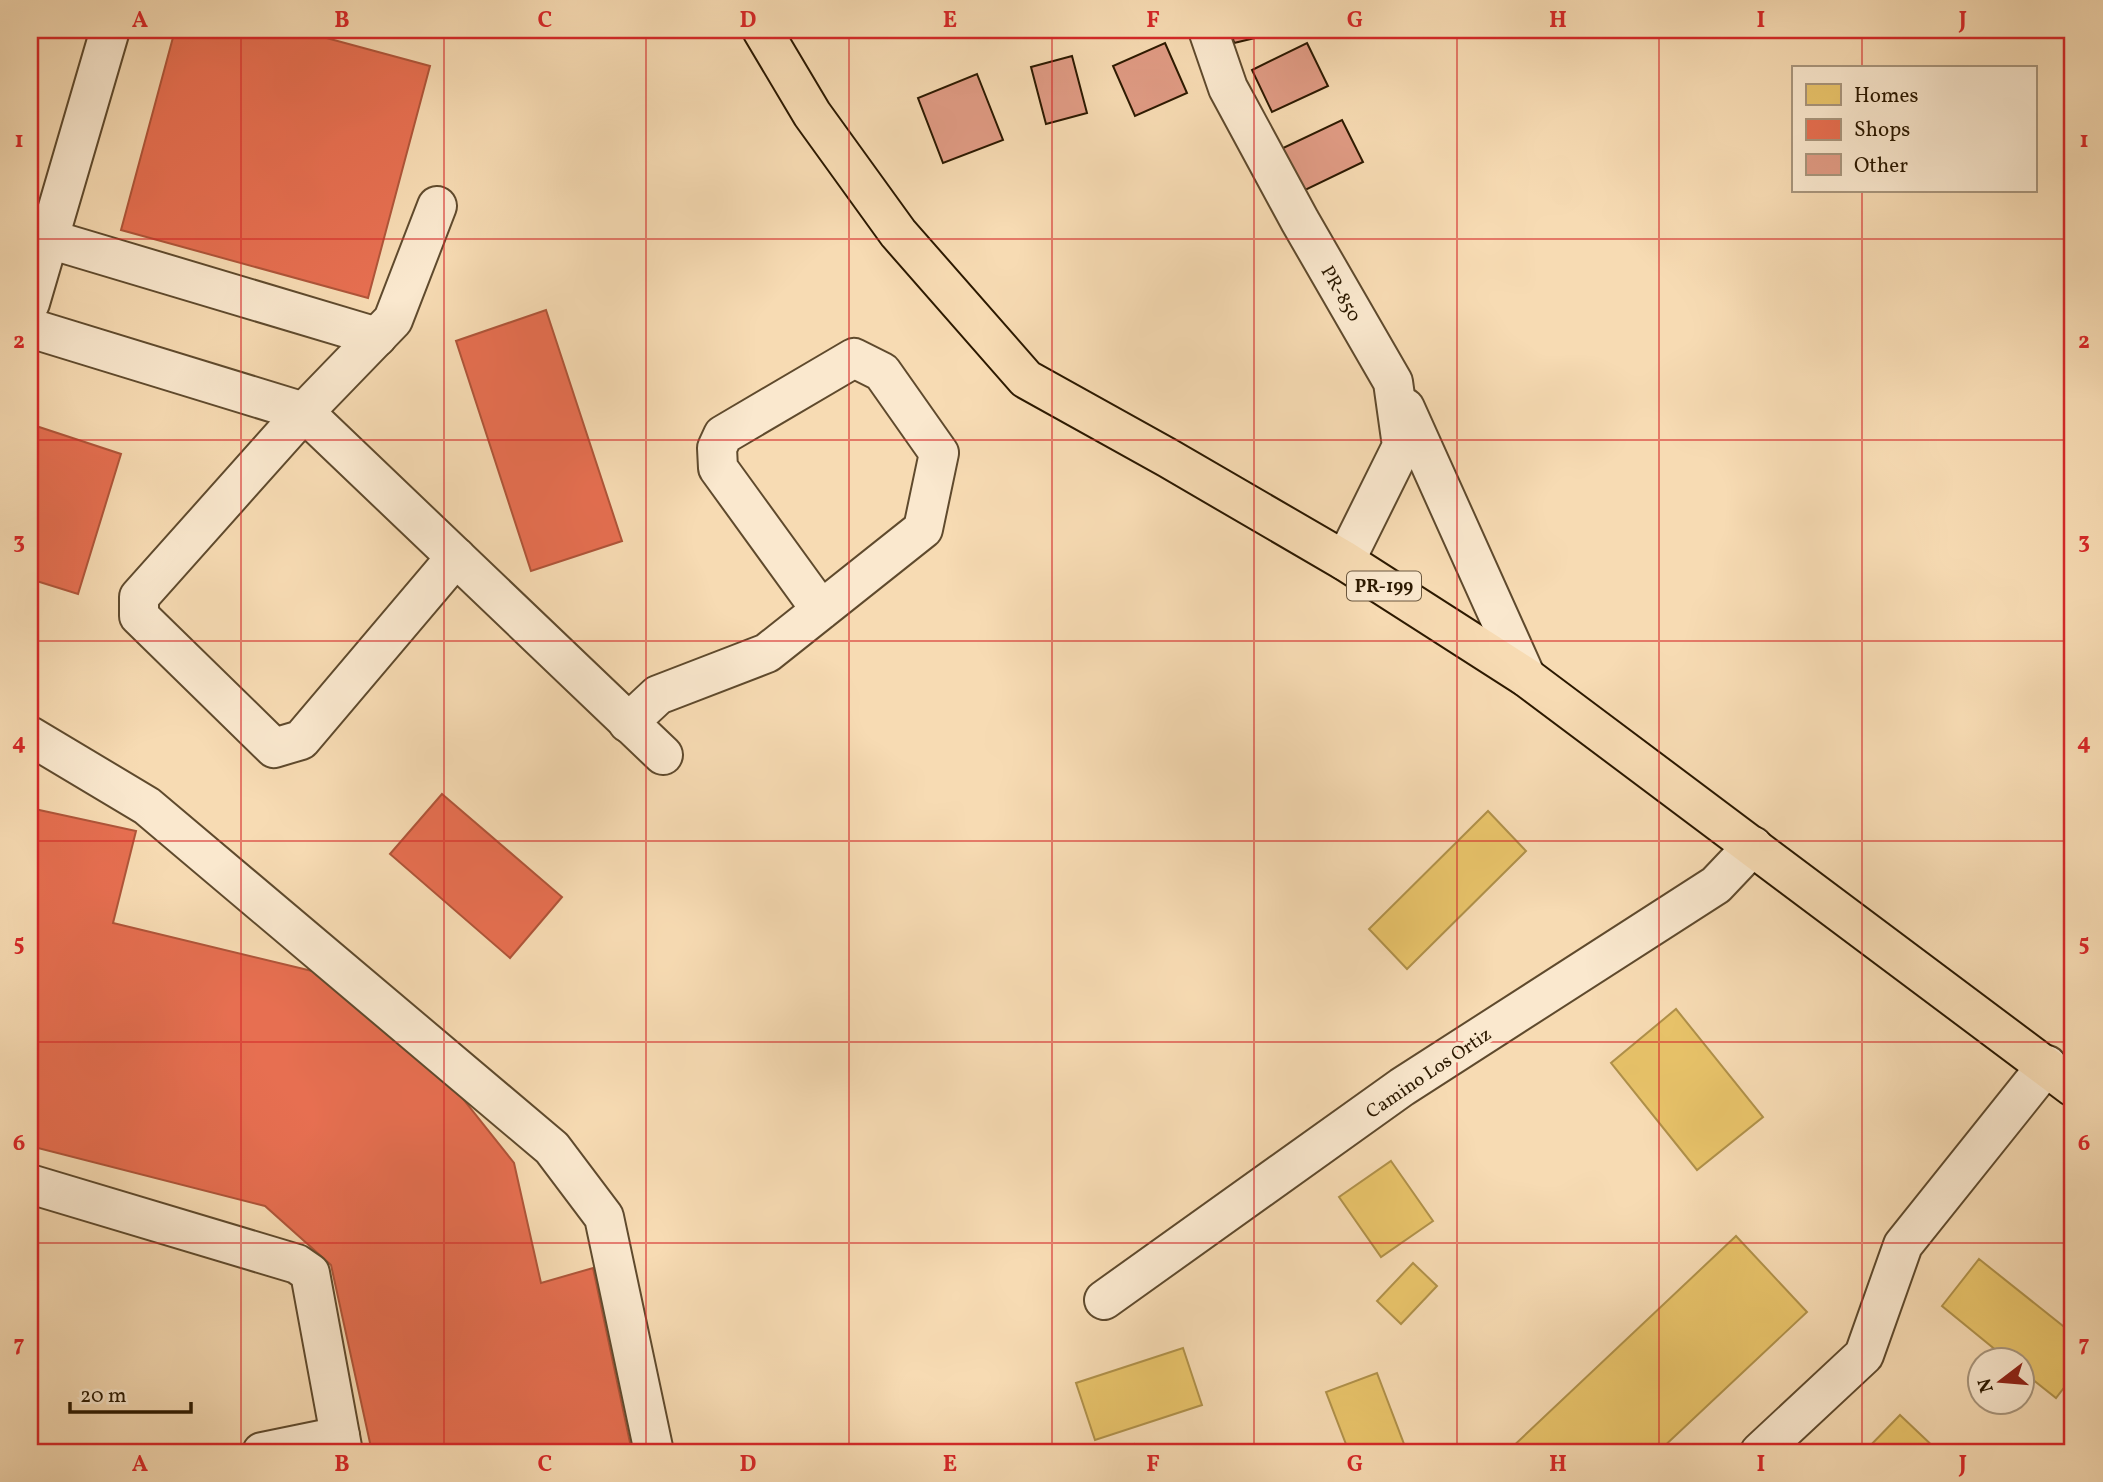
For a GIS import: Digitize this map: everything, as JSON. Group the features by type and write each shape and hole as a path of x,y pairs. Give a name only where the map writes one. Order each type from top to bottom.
{"main road":[{"name":"PR-199","path":"762,30 812,114 898,233 1026,379 1345,561 1526,677 2060,1076"}],"street":[{"path":"30,303 110,30"},
{"name":"PR-850","path":"1208,30 1228,88 1300,221 1393,382 1402,446 1345,561"},
{"path":"437,206 393,320 304,412 139,597 139,616 274,748 301,740 456,557"},
{"path":"48,239 377,337"},
{"path":"30,328 304,412 663,755"},
{"path":"628,723 658,695 767,653 821,610 923,528 939,453 882,372 854,358 723,435 717,448 718,468 821,610"},
{"path":"1393,382 1526,677"},
{"path":"30,736 147,806 552,1148 604,1217 654,1452"},
{"name":"Camino Los Ortiz","path":"1104,1300 1402,1087 1716,885 1753,846"},
{"path":"1760,1452 1864,1355 1903,1245 2060,1076"},
{"path":"30,1184 297,1264 310,1273 342,1444 262,1452"}],"building: Homes":[{"path":"1488,811 1526,851 1407,969 1369,929"},
{"path":"1676,1009 1763,1117 1697,1170 1611,1063"},
{"path":"1391,1161 1433,1221 1381,1257 1339,1197"},
{"path":"1736,1236 1807,1312 1658,1452 1507,1452"},
{"path":"1979,1259 2073,1334 2073,1376 2056,1398 2036,1382 2036,1346 1991,1346 1942,1306"},
{"path":"1413,1263 1437,1286 1401,1324 1377,1301"},
{"path":"1183,1348 1202,1405 1095,1440 1076,1383"},
{"path":"1377,1373 1404,1444 1382,1452 1349,1452 1326,1392"},
{"path":"1900,1415 1939,1452 1864,1452"},
{"path":"1134,1444 1137,1452 1107,1452"}],"building: Shops":[{"path":"175,30 297,30 430,66 368,298 121,230"},
{"path":"546,310 622,541 531,571 456,341"},
{"path":"30,424 121,454 78,594 30,579"},
{"path":"442,794 562,897 510,958 390,854"},
{"path":"30,808 136,831 113,923 341,978 436,1065 514,1163 541,1283 593,1268 632,1452 372,1452 331,1265 265,1206 30,1146"}],"building: Other":[{"path":"1231,30 1283,30 1284,31 1234,43"},
{"path":"1165,43 1187,93 1135,116 1113,66"},
{"path":"1307,43 1328,86 1272,112 1252,70"},
{"path":"1072,56 1087,113 1046,124 1031,67"},
{"path":"977,74 1003,140 943,163 918,98"},
{"path":"1342,120 1363,162 1301,192 1281,149"}]}
